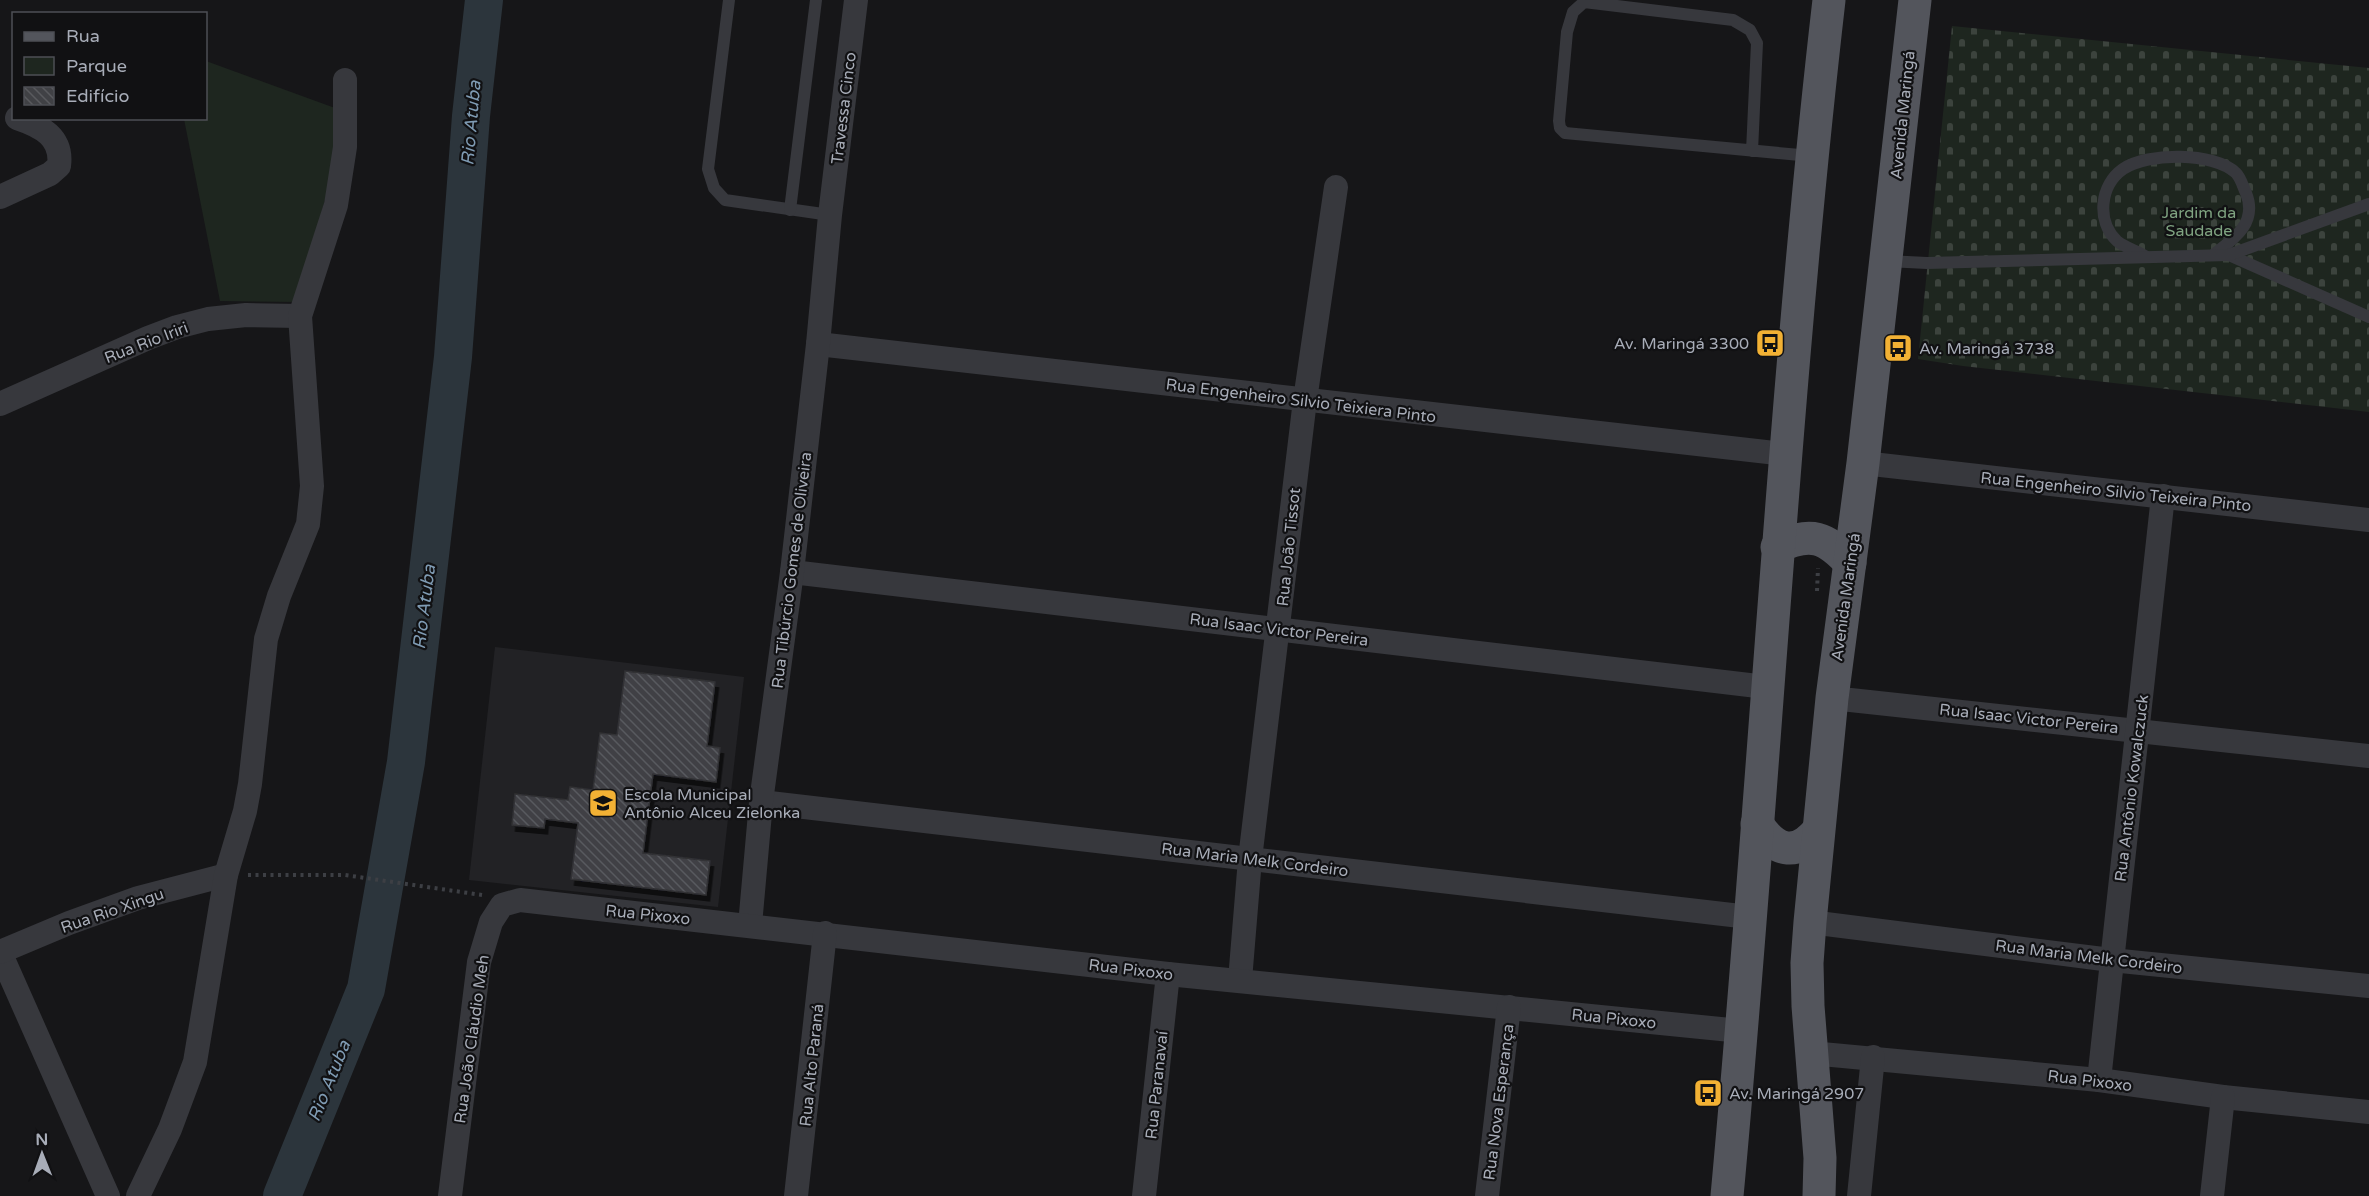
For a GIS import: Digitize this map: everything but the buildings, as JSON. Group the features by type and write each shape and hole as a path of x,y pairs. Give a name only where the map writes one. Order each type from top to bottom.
{"main road":[{"path":"1727,1196 1784,454 1811,156 1829,0"},
{"name":"Avenida Maringá","path":"1820,1196 1820,1158 1811,1053 1807,963 1810,922 1832,698 1863,463 1915,0"},
{"path":"1777,547 1805,537 1824,540 1835,546 1850,563"},
{"path":"1757,824 1765,836 1777,846 1789,848 1801,847 1809,842 1818,831"}],"street":[{"name":"Travessa Cinco","path":"830,215 856,0"},
{"path":"138,1196 174,1118 195,1062 226,875 248,793 266,639 279,596 308,524 312,486 300,316 336,205 345,147 345,80"},
{"path":"0,197 50,174 59,166 61,153 52,137 34,124 21,120"},
{"name":"Rua João Tissot","path":"1240,980 1250,859 1305,400 1336,187"},
{"name":"Rua Tibúrcio Gomes de Oliveira","path":"750,925 761,802 792,572 830,215"},
{"name":"Rua Rio Iriri","path":"0,404 177,327 246,315 300,316"},
{"name":"Rua Engenheiro Silvio Teixiera Pinto","path":"818,344 1784,454"},
{"name":"Rua Engenheiro Silvio Teixeira Pinto","path":"1863,463 2369,520"},
{"name":"Rua Antônio Kowalczuck","path":"2099,1080 2163,496"},
{"name":"Rua Isaac Victor Pereira","path":"792,572 1766,687"},
{"name":"Rua Isaac Victor Pereira","path":"1832,698 2369,756"},
{"name":"Rua Maria Melk Cordeiro","path":"761,802 1749,917"},
{"name":"Rua Rio Xingu","path":"0,952 138,898 226,875"},
{"name":"Rua Pixoxo","path":"520,900 825,933 1168,974 1741,1031"},
{"name":"Rua João Cláudio Meh","path":"450,1196 479,962 490,922 502,905 520,900"},
{"name":"Rua Maria Melk Cordeiro","path":"1810,922 2111,960 2369,986"},
{"name":"Rua Alto Paraná","path":"796,1196 825,933"},
{"path":"0,952 108,1196"},
{"name":"Rua Paranavaí","path":"1144,1196 1168,974"},
{"name":"Rua Nova Esperança","path":"1487,1196 1509,1007"},
{"name":"Rua Pixoxo","path":"1811,1053 1873,1057 2099,1080 2223,1097 2369,1112"},
{"path":"1859,1196 1873,1057"},
{"path":"2212,1196 2223,1097"}],"lane":[{"path":"729,0 708,169 714,188 724,200 830,215"},
{"path":"790,210 816,0"},
{"path":"1752,151 1757,43 1750,30 1733,20 1584,2 1573,12 1567,32 1559,121 1560,128 1565,133 1752,151 1811,156"},
{"path":"2148,257 2118,241 2108,229 2102,216 2103,203 2111,180 2124,168 2148,158 2199,158 2223,163 2238,174 2250,203 2247,224 2236,238 2213,255"},
{"path":"1886,261 1927,263 2229,255 2369,204"},
{"path":"2229,255 2369,318"}],"path":[{"path":"226,875 345,875 460,891"}],"shaded area":[{"name":"Escola Municipal Antônio Alceu Zielonka","path":"495,647 744,677 718,907 469,880"}],"green space":[{"name":"Jardim da Saudade","path":"1952,26 2369,68 2369,412 1918,359"},
{"path":"207,61 335,108 335,150 331,179 296,302 220,301 184,120 207,120"}],"waterway":[{"name":"Rio Atuba","path":"282,1196 366,989 406,762 453,357 471,116 484,0"}],"place":[{"name":"Av. Maringá 3300","path":"1770,343"},
{"name":"Av. Maringá 3738","path":"1898,348"},
{"name":"Escola Municipal Antônio Alceu Zielonka","path":"603,803"},
{"name":"Av. Maringá 2907","path":"1708,1093"}]}
